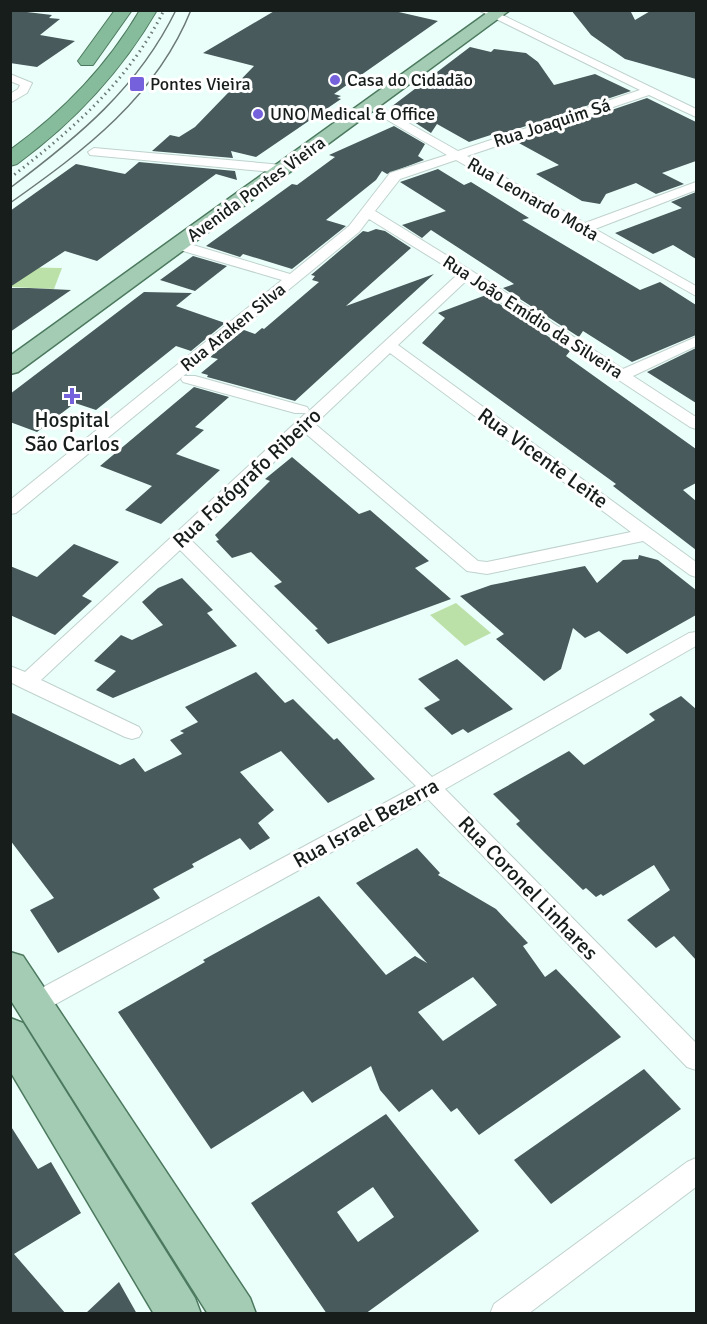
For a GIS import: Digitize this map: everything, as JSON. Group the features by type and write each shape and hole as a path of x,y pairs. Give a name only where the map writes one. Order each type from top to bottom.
{"highway":[{"path":"79,71 124,10"},
{"path":"10,160 42,135 102,78 149,10"}],"main road":[{"name":"Avenida Pontes Vieira","path":"10,367 178,245 273,168 371,106 489,12"},
{"name":"Avenida Pontes Vieira","path":"10,346 273,168 489,12"},
{"path":"10,967 22,1020 129,1234 179,1314"},
{"path":"22,1020 234,1314"}],"street":[{"path":"489,12 696,113"},
{"path":"10,77 26,84 23,91 10,100"},
{"name":"Rua Joaquim Sá","path":"455,155 649,91"},
{"name":"Rua Leonardo Mota","path":"371,106 696,292"},
{"path":"94,152 273,168"},
{"name":"Rua Araken Silva","path":"10,509 354,229 395,176 455,155"},
{"path":"584,228 696,186"},
{"name":"Rua João Emídio da Silveira","path":"367,212 696,424"},
{"path":"178,245 292,279"},
{"name":"Rua Fotógrafo Ribeiro","path":"19,678 181,540 303,417 390,346 466,274"},
{"path":"622,375 696,341"},
{"name":"Rua Vicente Leite","path":"390,346 696,571"},
{"path":"189,379 303,417 473,567 487,568 646,534"},
{"name":"Rua Coronel Linhares","path":"181,540 430,788 696,1059"},
{"name":"Rua Israel Bezerra","path":"22,1020 696,638"},
{"path":"19,678 132,732"},
{"path":"504,1314 696,1171"}],"green space":[{"path":"11,267 62,268 54,289 11,287"},
{"path":"456,603 491,633 465,646 430,615"}],"building":[{"path":"10,10 52,15 49,18 60,19 40,35 75,41 37,67 10,63"},
{"path":"276,10 390,10 438,21 334,94 341,96 337,98 341,99 256,157 231,151 233,158 152,151 170,135 179,137 195,127 254,66 203,53"},
{"path":"571,10 630,10 635,20 652,10 696,10 696,79 625,59 591,35"},
{"path":"470,47 491,52 494,49 526,53 538,62 554,85 595,74 631,91 502,134 500,132 469,142 437,124 431,133 391,107"},
{"path":"647,98 696,122 696,161 662,173 684,184 656,194 636,183 606,194 600,204 582,201 536,174 559,165 517,142"},
{"path":"394,126 425,144 418,156 424,160 387,174 382,171 376,180 326,220 346,226 292,269 243,254 240,257 206,246 292,184 297,185 335,157 329,155"},
{"path":"139,162 235,171 237,180 216,174 97,261 65,251 10,287 10,211 76,164 125,174"},
{"path":"438,169 464,185 471,182 529,218 522,220 640,290 660,282 696,305 696,335 632,362 583,331 579,337 503,288 514,284 431,230 422,238 402,225 446,211 400,182"},
{"path":"696,192 696,259 673,245 653,254 615,233 682,208 671,202"},
{"path":"376,229 385,231 411,248 346,306 434,274 295,401 207,377 208,375 201,373 218,359 210,357 244,330 255,334 262,328 264,329 319,282 312,280 315,276 311,275 363,231"},
{"path":"193,256 227,266 195,291 160,280"},
{"path":"10,288 29,288 71,290 10,332"},
{"name":"Hospital São Carlos","path":"144,292 192,293 176,306 225,323 191,351 176,346 96,410 75,403 37,432 10,422 10,394"},
{"path":"486,295 570,351 566,356 696,449 696,483 683,490 696,501 696,550 613,486 616,484 422,343 445,318 438,313"},
{"path":"696,348 696,403 647,372"},
{"path":"194,387 229,397 195,427 204,430 176,454 220,470 161,524 125,510 152,486 100,466"},
{"path":"292,457 359,514 370,510 429,561 415,568 451,599 328,644 315,630 318,629 274,586 282,582 251,552 232,558 216,541 219,540 215,535 270,481 265,479"},
{"path":"74,544 119,562 82,596 92,601 55,635 10,615 10,566 37,577"},
{"path":"639,555 658,560 696,590 696,615 627,654 599,631 585,638 573,628 561,669 544,681 496,639 504,634 460,596 491,585 585,566 597,583 623,560 638,559"},
{"path":"182,578 213,610 207,613 237,646 113,698 96,690 116,671 94,661 121,635 132,640 163,625 142,602 158,588"},
{"path":"457,659 513,709 468,733 463,729 452,735 424,708 440,700 418,679"},
{"path":"256,672 285,703 293,699 334,740 337,738 375,779 328,803 281,751 240,772 274,810 258,823 270,838 250,850 240,838 192,864 194,867 153,889 160,898 58,953 30,910 54,898 10,840 10,712 120,765 134,758 145,772 182,754 170,740 184,733 180,731 198,722 185,707"},
{"path":"681,696 696,709 696,960 674,936 656,948 627,920 670,890 654,865 603,896 601,894 596,897 586,888 583,890 516,824 520,821 493,794 569,751 584,765 655,720 649,714"},
{"path":"417,848 440,873 438,875 496,909 528,943 523,946 545,977 556,969 621,1037 479,1135 457,1108 451,1112 432,1089 399,1112 380,1090 371,1066 312,1103 303,1091 211,1149 118,1012 205,962 203,960 319,896 386,975 415,956 427,963 356,883","holes":["473,977 497,1005 443,1041 418,1012"]},
{"path":"644,1069 681,1109 551,1204 514,1160"},
{"path":"386,1114 479,1231 365,1314 327,1314 251,1203","holes":["373,1187 394,1217 358,1242 337,1212"]},
{"path":"10,1125 38,1169 51,1162 81,1213 14,1254 66,1314 10,1314"},
{"path":"119,1282 137,1314 85,1314"}],"tram line":[{"path":"10,188 82,130 125,87 144,64 176,10"},
{"path":"10,203 65,163 116,119 158,69 176,41 191,10"}],"railway":[{"path":"10,178 97,103 134,59 164,10"}],"place":[{"name":"Casa do Cidadão","path":"335,80"},
{"name":"Pontes Vieira","path":"137,84"},
{"name":"UNO Medical & Office","path":"258,114"},
{"name":"Hospital São Carlos","path":"72,396"}]}
